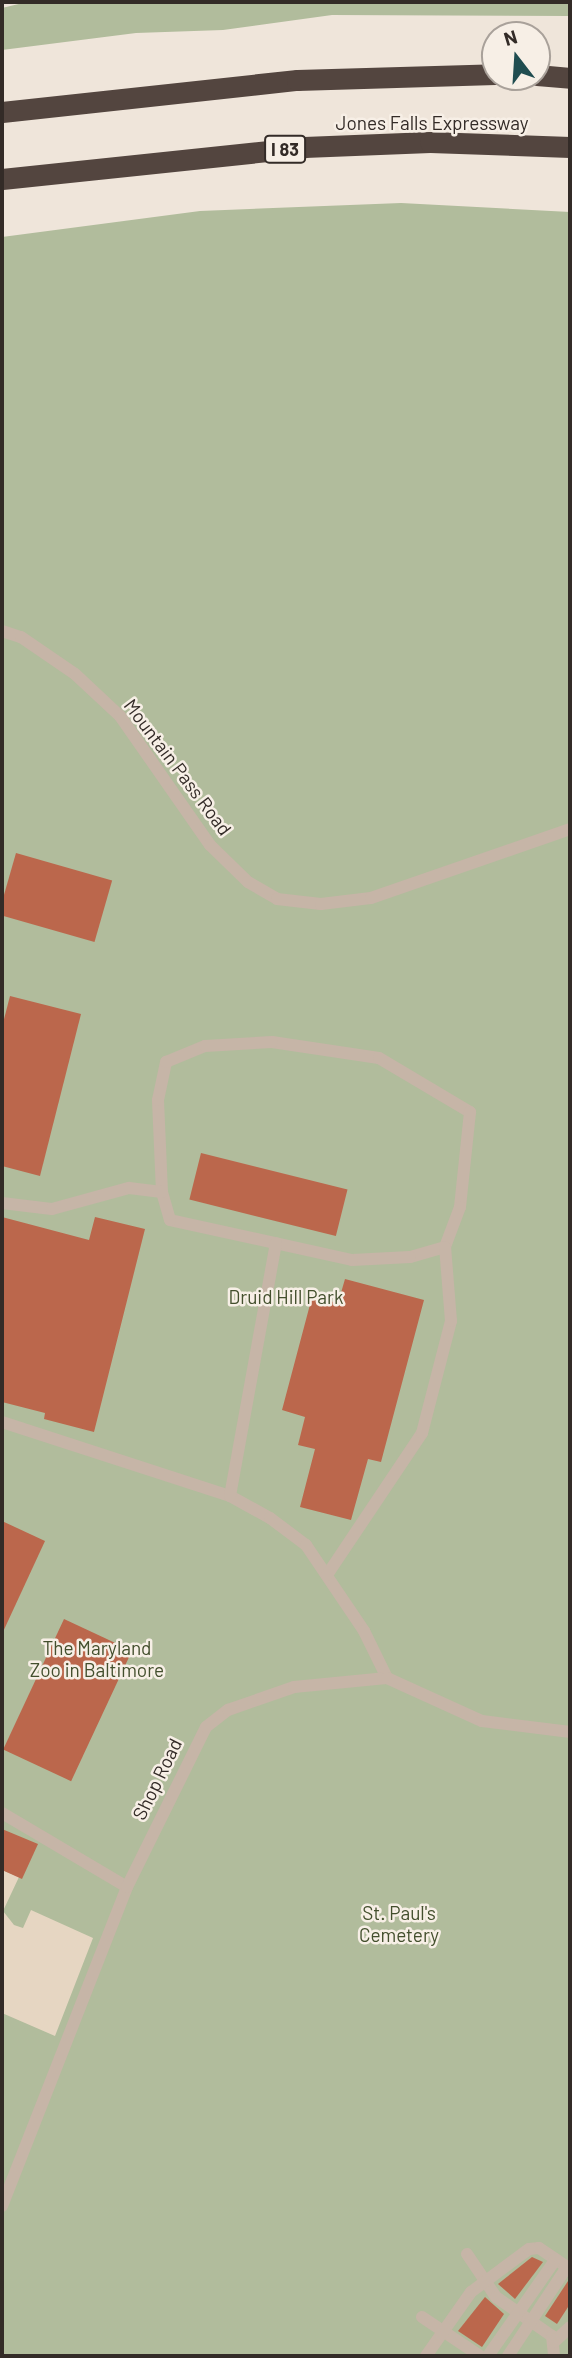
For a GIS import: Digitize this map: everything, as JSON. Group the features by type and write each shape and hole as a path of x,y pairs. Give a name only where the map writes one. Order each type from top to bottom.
{"highway":[{"path":"2,112 297,80 481,75"},
{"path":"551,76 570,78"},
{"name":"Jones Falls Expressway","path":"2,179 304,147 430,142 570,147"}],"lane":[{"name":"Mountain Pass Road","path":"2,631 21,637 75,674 120,716 210,845 248,882 277,899 321,904 370,898 570,829"},
{"path":"327,1575 422,1433 451,1321 445,1247 460,1207 470,1112 379,1058 272,1042 205,1046 166,1062 158,1100 162,1192 170,1220 352,1260 410,1257 445,1247"},
{"path":"2,1203 52,1209 129,1188 162,1192"},
{"path":"230,1496 276,1243"},
{"path":"2,1422 230,1496 306,1545 364,1631 387,1678"},
{"name":"Shop Road","path":"2,2206 127,1887 206,1727 228,1710 294,1687 387,1678 482,1721 570,1732"},
{"path":"2,1813 127,1887"},
{"path":"426,2356 441,2329 483,2282 535,2247 564,2265"},
{"path":"467,2254 483,2282 554,2342"},
{"path":"488,2356 517,2313 564,2265"},
{"path":"508,2356 564,2265"},
{"path":"422,2316 480,2356"},
{"path":"554,2356 554,2342 570,2327"}],"green space":[{"path":"27,2 570,2 570,16 332,15 223,30 136,33 2,50 2,8"},
{"name":"Druid Hill Park","path":"401,203 570,212 570,2356 2,2356 2,237 200,211"}],"shaded area":[{"path":"2,1870 19,1877 3,1911 14,1925 23,1928 31,1910 93,1938 55,2036 2,2013"}],"building":[{"path":"16,853 112,881 94,942 2,916 2,902"},
{"path":"10,996 81,1014 40,1176 2,1166 2,1027"},
{"path":"201,1153 348,1190 336,1236 189,1200"},
{"path":"2,1217 89,1240 95,1217 145,1229 94,1432 44,1419 45,1413 2,1402"},
{"path":"345,1279 424,1300 381,1462 368,1459 351,1520 300,1507 315,1449 298,1445 305,1417 282,1410 312,1297 338,1303"},
{"path":"2,1521 45,1541 2,1634"},
{"path":"64,1619 132,1651 71,1781 3,1750"},
{"path":"2,1829 38,1844 22,1879 2,1870"},
{"path":"532,2257 543,2262 515,2299 498,2284"},
{"path":"570,2278 570,2304 557,2324 545,2316"},
{"path":"485,2297 504,2314 482,2347 458,2331"}],"park label":[{"name":"The Maryland Zoo in Baltimore","path":"97,1659"},
{"name":"St. Paul's Cemetery","path":"399,1924"}]}
